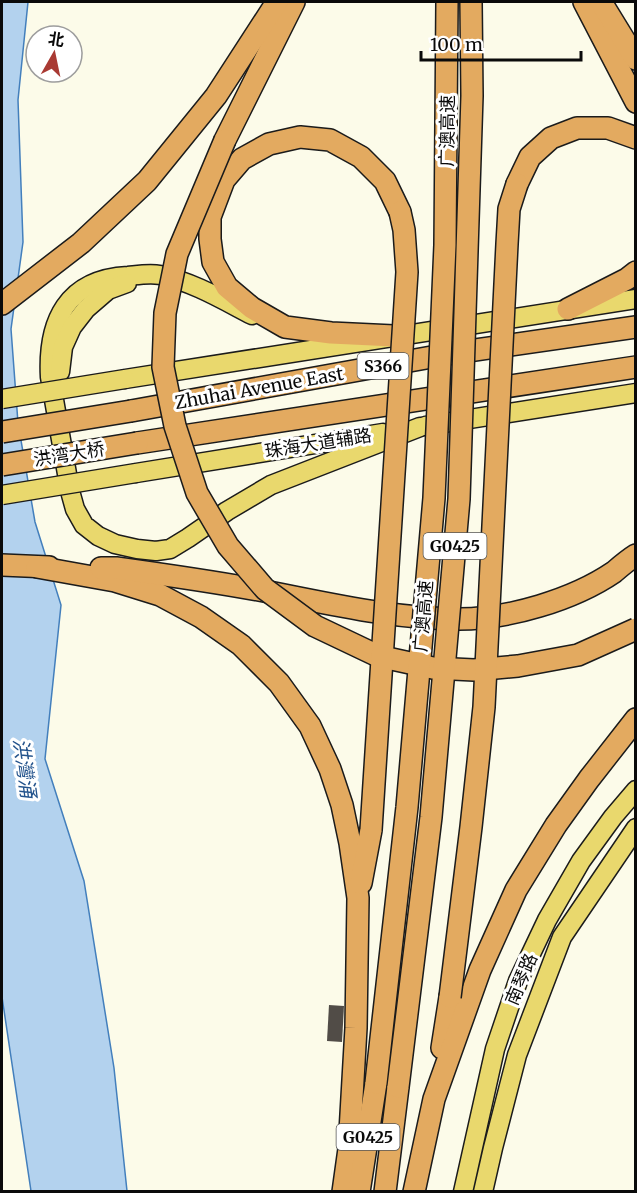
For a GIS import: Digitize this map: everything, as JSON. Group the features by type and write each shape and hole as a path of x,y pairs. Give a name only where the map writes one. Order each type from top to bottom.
{"highway":[{"path":"2,304 81,243 147,181 216,96 277,2"},
{"path":"294,2 225,140 177,254 165,313 163,367 175,426 196,493 228,546 265,589 315,626 378,656 433,668 474,670 518,666 578,655 636,629"},
{"name":"广澳高速","path":"358,1191 376,1083 407,807 434,498 445,245 447,2"},
{"name":"广澳高速","path":"385,1191 431,817 459,499 472,96 471,2"},
{"path":"584,2 635,101"},
{"path":"602,2 636,59"},
{"path":"414,1191 434,1099 450,997 484,707 509,209 517,184 530,157 551,138 577,128 608,128 636,138"},
{"path":"358,898 371,830 407,272 404,230 400,212 385,181 360,157 330,140 300,136 269,144 242,159 224,180 210,217 213,262 227,287 252,308 285,327 331,333 394,336"},
{"path":"567,309 627,279 636,272"},
{"name":"Zhuhai Avenue East","path":"131,411 454,353 636,327"},
{"name":"Zhuhai Avenue East","path":"137,443 636,367"},
{"name":"洪湾大桥","path":"2,432 131,411"},
{"name":"洪湾大桥","path":"2,465 137,443"},
{"path":"2,565 230,585 401,616 459,619 507,615 545,604 613,573 636,555"},
{"path":"115,575 201,617 241,645 279,683 310,726 330,769 344,815 358,898 356,1028 349,1149 344,1191"},
{"path":"434,1099 480,970 516,891 556,825 636,719"}],"main road":[{"path":"285,327 263,321 189,283 157,274 108,290 86,309 72,327 63,347 59,368 78,487 84,506 94,523 113,535 145,543 172,543 188,538 271,485 420,427"},
{"path":"2,399 636,299"},
{"name":"珠海大道辅路","path":"2,495 636,393"},
{"path":"604,399 636,401"},
{"name":"南琴路","path":"463,1191 495,1049 518,981 547,920 581,861 636,790"},
{"name":"南琴路","path":"483,1191 517,1055 562,937 636,828"}],"water":[{"name":"洪灣涌","path":"2,2 28,2 18,100 23,242 11,329 18,423 35,522 61,605 45,759 84,881 114,1068 127,1191 31,1191 2,997"}],"building":[{"path":"329,1005 344,1006 342,1042 327,1041"}]}
